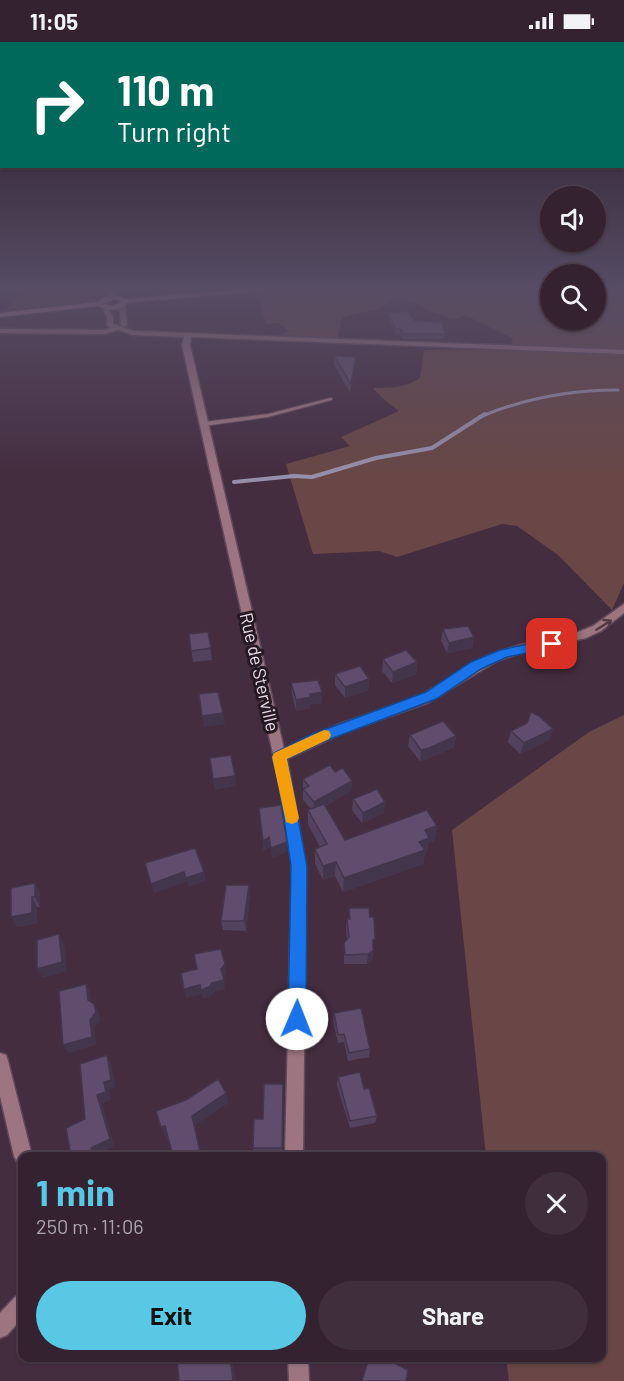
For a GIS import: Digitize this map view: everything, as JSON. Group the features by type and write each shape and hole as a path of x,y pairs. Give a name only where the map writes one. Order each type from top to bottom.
{"street":[{"name":"Rue de Sterville","path":"187,349 286,785 299,866 294,1152"},
{"path":"556,349 624,352"},
{"path":"279,757 336,730 431,695 476,666 504,653 552,644 594,631 610,622 624,607"},
{"path":"0,1060 22,1152"},
{"path":"0,1328 18,1308"},
{"path":"298,1362 299,1381"}],"lane":[{"path":"204,424 268,415 330,399"}],"shaded area":[{"path":"624,349 624,583 612,610 558,555 517,526 502,524 397,557 379,551 313,554 286,464 350,446 341,437 399,411 373,388 403,386 420,378 424,350"},
{"path":"624,715 624,1381 509,1381 507,1362 606,1362 606,1152 486,1152 452,830 589,732"}],"building":[{"path":"334,356 356,357 351,384"},
{"path":"468,626 474,637 449,643 443,629"},
{"path":"208,632 211,648 191,651 189,634"},
{"path":"406,650 417,662 393,672 383,659"},
{"path":"360,666 369,679 345,687 335,674"},
{"path":"318,680 322,692 296,700 291,683"},
{"path":"218,692 223,713 202,716 199,694"},
{"path":"531,712 553,729 524,743 511,731 527,723"},
{"path":"443,721 456,736 421,750 410,735"},
{"path":"231,755 235,776 213,779 210,758"},
{"path":"330,765 335,772 343,768 352,781 314,802 303,789 309,786 303,779"},
{"path":"377,789 385,802 363,813 353,799"},
{"path":"324,804 345,840 427,810 437,826 425,830 429,838 419,842 425,850 344,878 336,862 323,866 315,849 327,844 308,810"},
{"path":"281,805 287,842 271,848 269,837 263,841 259,808"},
{"path":"195,848 204,872 186,878 184,872 151,884 145,863"},
{"path":"35,883 32,913 11,917 11,888"},
{"path":"226,885 249,885 244,921 221,921"},
{"path":"349,908 369,908 370,917 374,917 375,939 373,940 373,951 368,954 345,955 344,943 349,937 347,919 350,919"},
{"path":"59,934 62,962 37,969 37,940"},
{"path":"221,949 225,964 221,969 224,980 212,983 201,990 200,985 184,989 181,973 197,969 194,954"},
{"path":"86,984 88,1000 94,1004 96,1012 90,1020 92,1037 63,1045 59,991"},
{"path":"361,1008 370,1049 349,1053 344,1034 338,1035 334,1013"},
{"path":"107,1055 111,1080 104,1082 106,1092 97,1095 110,1139 91,1148 92,1152 70,1152 66,1128 85,1119 80,1064"},
{"path":"360,1072 364,1089 369,1088 377,1116 350,1121 338,1077"},
{"path":"218,1079 226,1093 192,1116 200,1152 172,1152 165,1126 161,1127 156,1111 186,1100"},
{"path":"264,1084 283,1084 282,1148 253,1148 254,1119 263,1119"},
{"path":"177,1362 231,1362 233,1381 179,1381"},
{"path":"368,1362 392,1362 408,1370 406,1381 362,1381"}],"waterway":[{"path":"482,416 515,404 548,396 618,390"},
{"path":"234,482 294,476 312,477 376,458 432,448 485,414"}],"slow traffic":[{"path":"292,818 279,757 324,735"}],"route":[{"path":"297,1019 299,866 286,785 279,757 315,739 431,695 476,666 504,653 552,644"}]}
